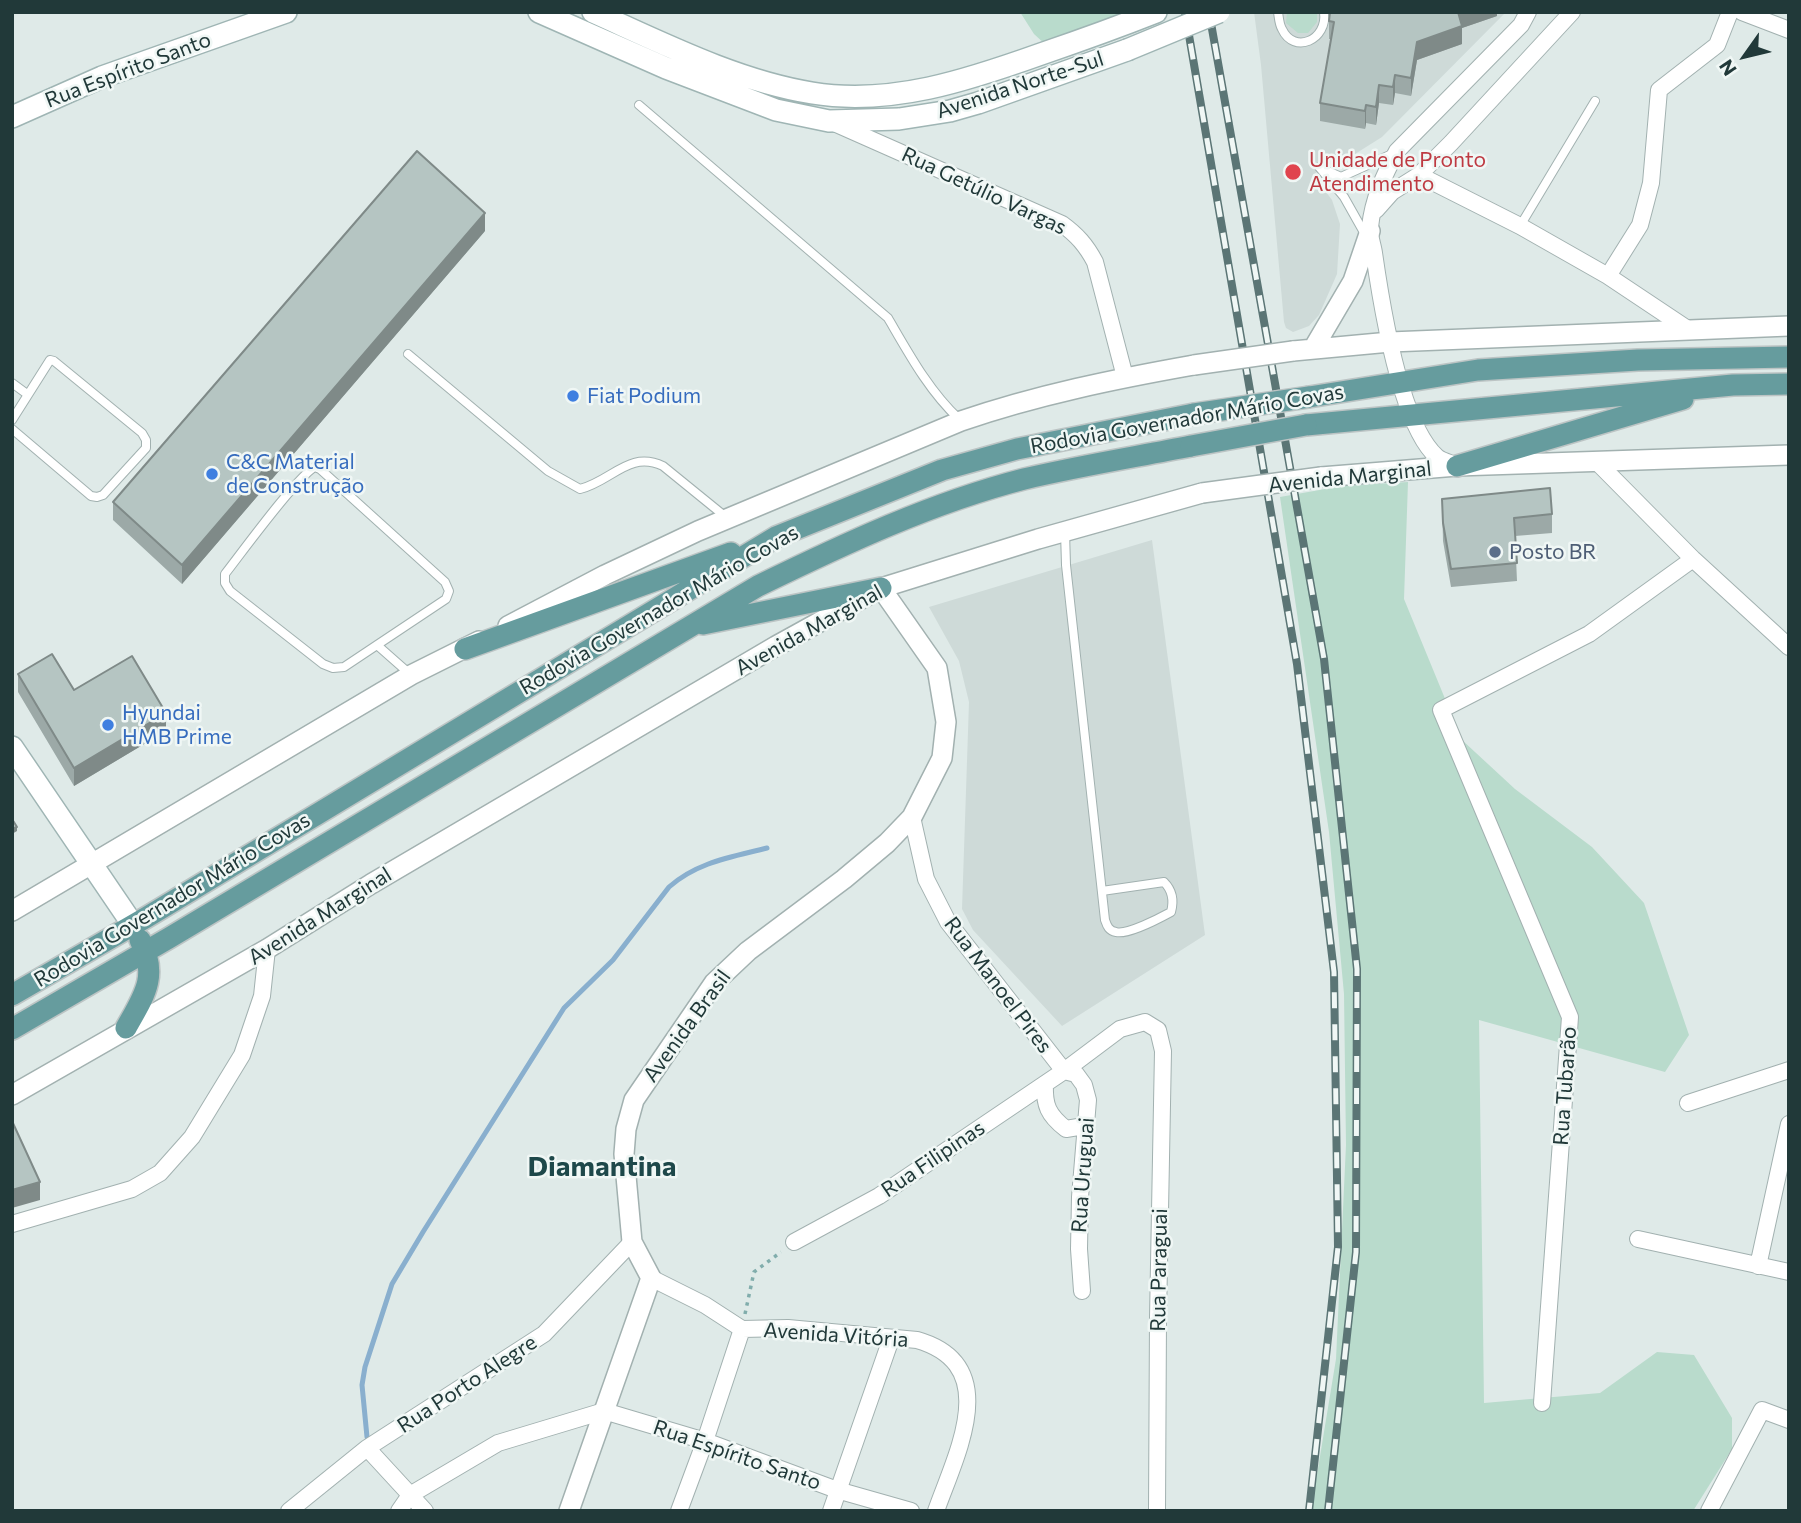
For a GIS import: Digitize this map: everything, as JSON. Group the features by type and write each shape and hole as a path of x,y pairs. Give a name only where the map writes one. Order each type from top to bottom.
{"main road":[{"name":"Rua Espírito Santo","path":"12,117 102,77 286,12"},
{"name":"Avenida Norte-Sul","path":"539,12 751,101 776,110 829,121 899,119 950,111 1127,50 1219,12"},
{"name":"Avenida Norte-Sul","path":"593,12 674,48 766,82 793,90 838,96 896,93 942,86 981,76 1156,12"},
{"name":"Rodovia Governador Mário Covas","path":"12,995 133,925 776,537 942,470 1017,449 1194,414 1478,370 1638,360 1789,356"},
{"name":"Rodovia Governador Mário Covas","path":"12,1028 683,628 834,548 934,507 1024,479 1306,425 1732,385 1789,384"},
{"path":"1457,466 1732,385"},
{"path":"465,649 776,537"},
{"path":"683,628 881,588"},
{"path":"12,747 133,925 146,950 151,974 146,991 126,1028"}],"street":[{"path":"1303,350 1353,281 1383,176 1398,151 1521,25 1528,12"},
{"path":"1457,466 1438,458 1424,439 1399,383 1378,285 1370,228 1392,192 1419,175 1451,144 1572,12"},
{"path":"1608,276 1640,225 1651,183 1659,90 1717,45 1730,12"},
{"path":"1742,12 1789,30"},
{"name":"Rua Getúlio Vargas","path":"829,121 1062,224 1076,234 1087,246 1095,262 1125,377"},
{"path":"1419,175 1520,226 1608,276 1686,328"},
{"path":"15,906 92,864 411,675 605,575 727,519 961,421 1014,404 1125,377 1303,350 1391,342 1686,328 1789,326"},
{"name":"Avenida Marginal","path":"12,1095 126,1028 268,950 454,835 776,646 881,588 1202,493 1321,477 1457,466 1789,455"},
{"path":"1596,460 1693,559 1789,647"},
{"name":"Rua Tubarão","path":"1542,1403 1570,1017 1441,710 1590,634 1693,559"},
{"name":"Avenida Brasil","path":"651,1278 632,1242 624,1154 626,1129 634,1100 714,983 748,951 887,843 912,817 943,758 946,722 937,668 881,588"},
{"name":"Rua Manoel Pires","path":"912,817 926,879 948,922 1064,1071"},
{"path":"12,1224 132,1189 160,1173 192,1137 242,1055 262,996 268,950"},
{"name":"Rua Filipinas","path":"794,1242 879,1196 1064,1071 1120,1029 1144,1022 1158,1030"},
{"name":"Rua Paraguai","path":"1157,1511 1157,1318 1163,1051 1158,1030"},
{"path":"1688,1103 1789,1070"},
{"name":"Rua Uruguai","path":"1064,1071 1076,1074 1084,1085 1088,1100 1084,1126 1080,1223 1082,1291"},
{"path":"1045,1083 1044,1102 1055,1121 1066,1129 1084,1126"},
{"path":"1759,1266 1789,1124"},
{"path":"1638,1239 1789,1272"},
{"name":"Rua Porto Alegre","path":"289,1511 367,1448 544,1335 632,1242"},
{"path":"569,1511 651,1278"},
{"name":"Avenida Vitória","path":"651,1278 705,1305 742,1329 788,1328 917,1340 948,1354 967,1389 968,1402 964,1432 936,1511"},
{"path":"679,1511 742,1329"},
{"path":"831,1511 891,1339"},
{"path":"1709,1511 1762,1410 1789,1420"},
{"path":"399,1511 410,1495 498,1443 604,1411"},
{"name":"Rua Espírito Santo","path":"604,1411 705,1441 837,1490 911,1511"},
{"path":"367,1448 425,1511"}],"lane":[{"path":"1278,12 1286,36 1301,42 1308,42 1320,34 1325,21 1324,12"},
{"path":"1520,226 1595,101"},
{"path":"639,105 888,318 945,406 961,421"},
{"path":"1370,228 1318,167 1341,177 1398,151"},
{"path":"408,354 548,471 580,489 591,486 635,461 651,460 663,466 727,519"},
{"path":"12,420 47,362 54,361 142,433 146,447 103,495 97,497 91,496 12,429"},
{"path":"12,383 27,394"},
{"path":"315,467 445,582 449,591 446,599 377,645 344,667 333,668 323,664 230,591 225,583 225,574 294,487 315,467"},
{"path":"1066,532 1066,565 1105,920 1109,929 1117,933 1127,932 1171,912 1173,905 1170,888 1164,882 1102,891"},
{"path":"377,645 411,675"}],"path":[{"path":"742,1329 754,1272 794,1242"}],"shaded area":[{"name":"Unidade de Pronto Atendimento","path":"1254,12 1506,12 1382,137 1347,159 1336,164 1322,163 1319,167 1314,176 1332,200 1340,224 1337,274 1319,315 1309,326 1293,332 1286,328 1284,322"},
{"path":"1152,540 1205,935 1062,1026 973,930 962,909 969,702 959,661 929,607"}],"green space":[{"path":"1020,12 1133,12 1047,46 1034,34"},
{"path":"1287,12 1317,12 1317,22 1308,33 1298,33 1286,23"},
{"path":"1408,482 1404,599 1462,740 1515,789 1592,847 1644,903 1689,1035 1665,1072 1479,1020 1484,1403 1600,1393 1657,1352 1694,1355 1732,1418 1732,1449 1693,1511 1311,1511 1336,1359 1346,1145 1344,994 1329,832 1280,497 1342,486"}],"building":[{"path":"1330,12 1458,12 1462,26 1417,42 1411,78 1395,75 1393,87 1379,85 1376,107 1366,105 1365,111 1320,103 1334,22 1329,21"},
{"path":"417,151 485,213 182,565 113,502"},
{"path":"1550,488 1552,514 1514,518 1517,563 1451,569 1442,499"},
{"path":"52,654 74,690 132,656 166,713 74,768 18,674"},
{"path":"12,1121 40,1182 12,1190"}],"waterway":[{"path":"367,1437 362,1385 365,1367 392,1284 564,1008 613,960 669,887 703,866 767,848"}],"railway":[{"path":"1185,12 1297,664 1334,972 1338,1247 1309,1511"},
{"path":"1209,12 1324,659 1357,969 1356,1252 1328,1511"}],"place":[{"name":"Unidade de Pronto Atendimento","path":"1293,172"},
{"name":"Fiat Podium","path":"573,396"},
{"name":"C&C Material de Construção","path":"212,474"},
{"name":"Posto BR","path":"1495,552"},
{"name":"Hyundai HMB Prime","path":"108,725"}],"district":[{"name":"Diamantina","path":"602,1167"}]}
